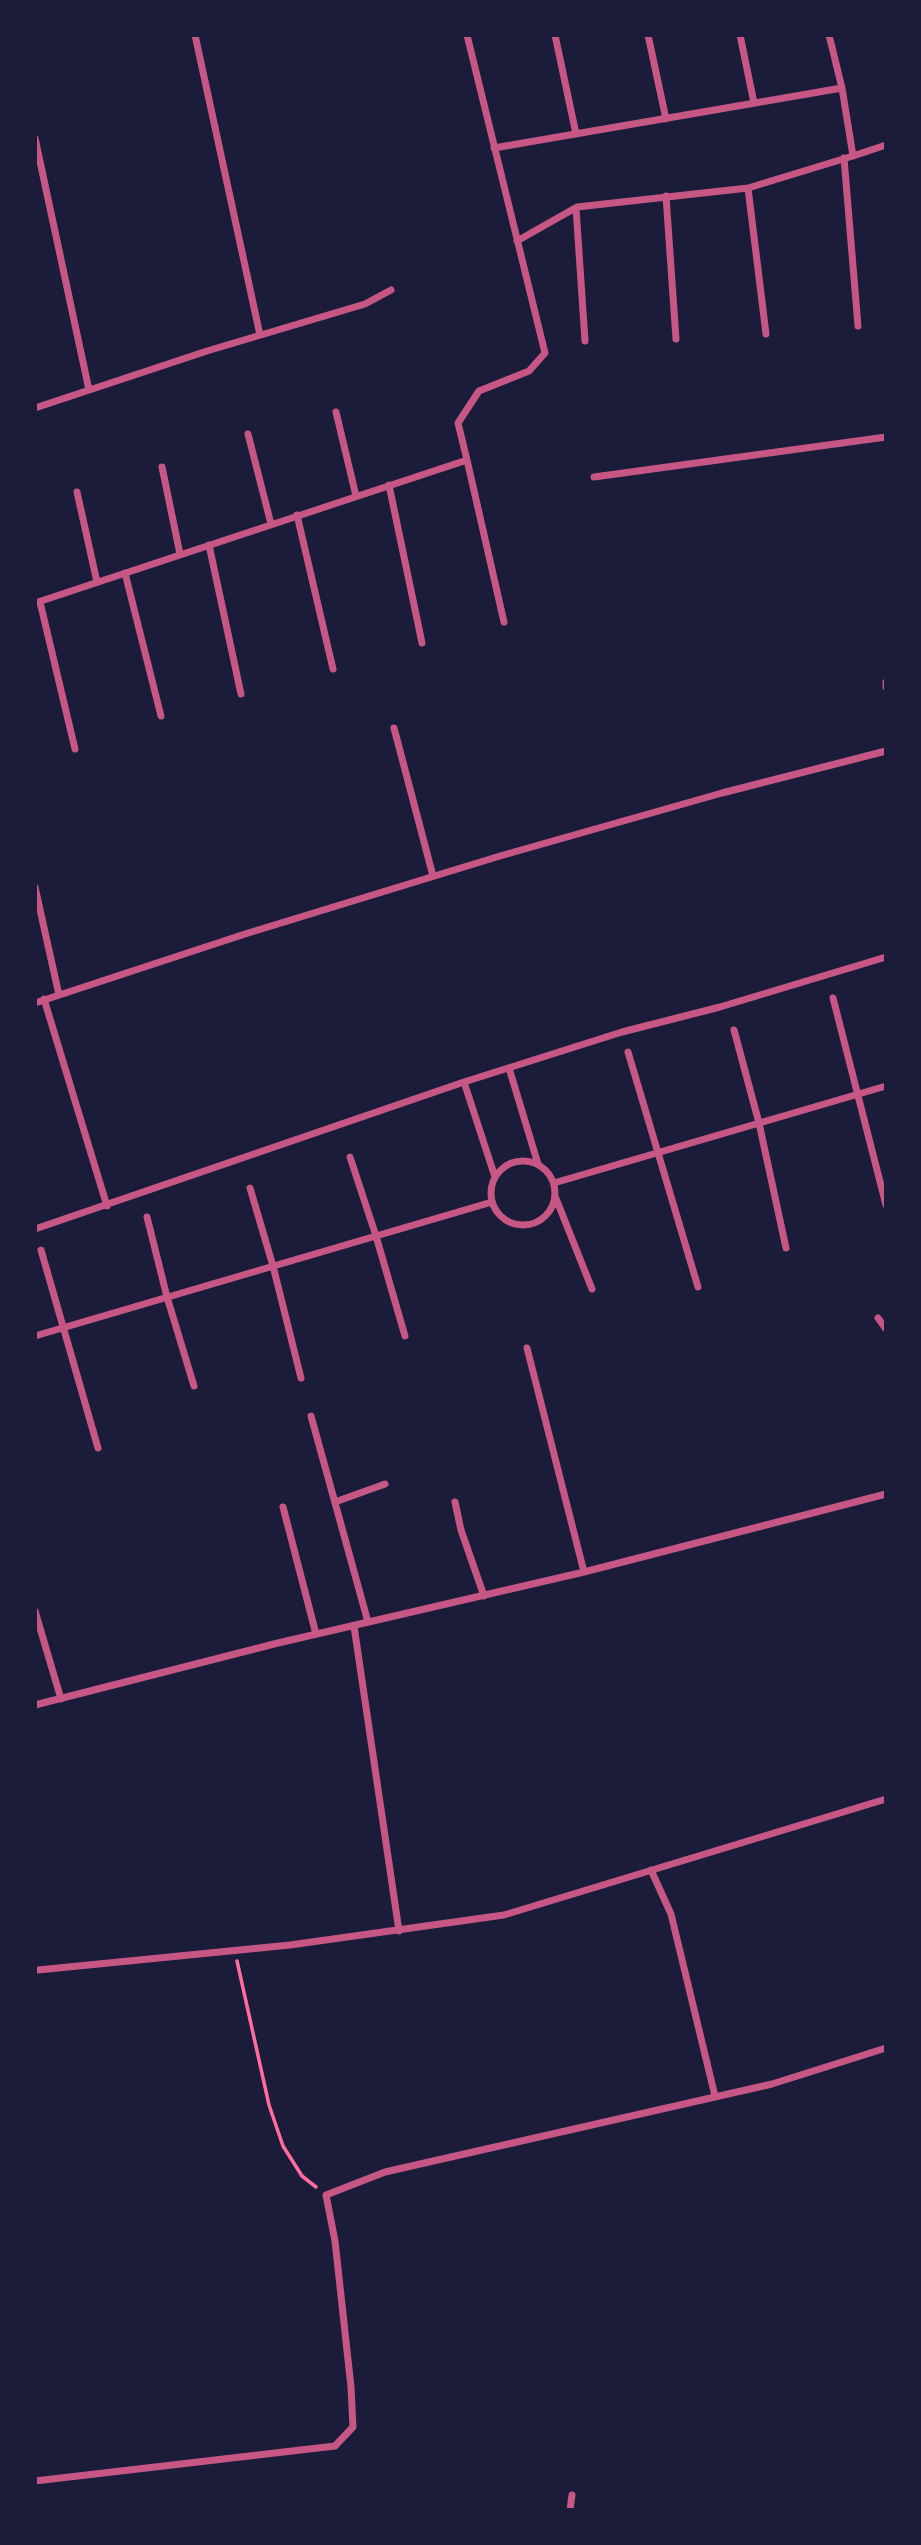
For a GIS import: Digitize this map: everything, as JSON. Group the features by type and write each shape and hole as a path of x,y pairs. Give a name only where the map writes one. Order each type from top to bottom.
{"street":[{"path":"195,35 260,335"},
{"path":"467,35 545,353 529,371 479,391 458,423 504,622"},
{"path":"555,35 576,134"},
{"path":"648,35 666,119"},
{"path":"740,35 754,103"},
{"path":"829,35 842,88 853,156"},
{"path":"494,148 842,88"},
{"path":"35,138 89,390"},
{"path":"517,241 576,208 748,188 886,145"},
{"path":"844,158 858,326"},
{"path":"748,188 766,334"},
{"path":"666,196 676,339"},
{"path":"576,208 585,341"},
{"path":"35,408 365,304 391,290"},
{"path":"336,412 356,496"},
{"path":"248,434 271,524"},
{"path":"594,477 886,438"},
{"path":"75,748 37,602 467,460"},
{"path":"162,467 180,554"},
{"path":"389,485 422,643"},
{"path":"78,492 97,582"},
{"path":"297,515 333,669"},
{"path":"209,545 241,694"},
{"path":"125,573 160,716"},
{"path":"394,727 433,876"},
{"path":"35,1003 433,876 722,793 886,751"},
{"path":"35,887 59,995"},
{"path":"35,1229 464,1082 622,1032 720,1007 886,957"},
{"path":"833,998 886,1205"},
{"path":"44,999 107,1206"},
{"path":"734,1030 786,1248"},
{"path":"628,1052 698,1287"},
{"path":"509,1068 538,1164"},
{"path":"464,1082 495,1177"},
{"path":"554,1183 886,1086"},
{"path":"350,1157 405,1336"},
{"path":"555,1196 544,1217 533,1223 520,1225 508,1221 498,1213 492,1202 491,1189 502,1168 513,1162 526,1160 538,1164 548,1172 592,1289"},
{"path":"250,1188 301,1378"},
{"path":"35,1336 492,1202"},
{"path":"147,1217 167,1297 194,1385"},
{"path":"41,1250 98,1448"},
{"path":"878,1318 886,1329"},
{"path":"527,1348 584,1572"},
{"path":"311,1416 368,1622"},
{"path":"335,1502 385,1484"},
{"path":"35,1705 316,1634 584,1572 886,1494"},
{"path":"455,1502 461,1530 484,1596"},
{"path":"283,1507 316,1634"},
{"path":"35,1611 61,1699"},
{"path":"354,1626 399,1931"},
{"path":"38,1970 235,1951 504,1915 886,1799"},
{"path":"651,1870 671,1914 715,2096"},
{"path":"35,2481 335,2446 353,2427 335,2241 326,2195 385,2172 772,2084 886,2048"},
{"path":"570,2510 572,2496"}],"path":[{"path":"235,1951 269,2105 283,2146 302,2176 326,2195"}]}
